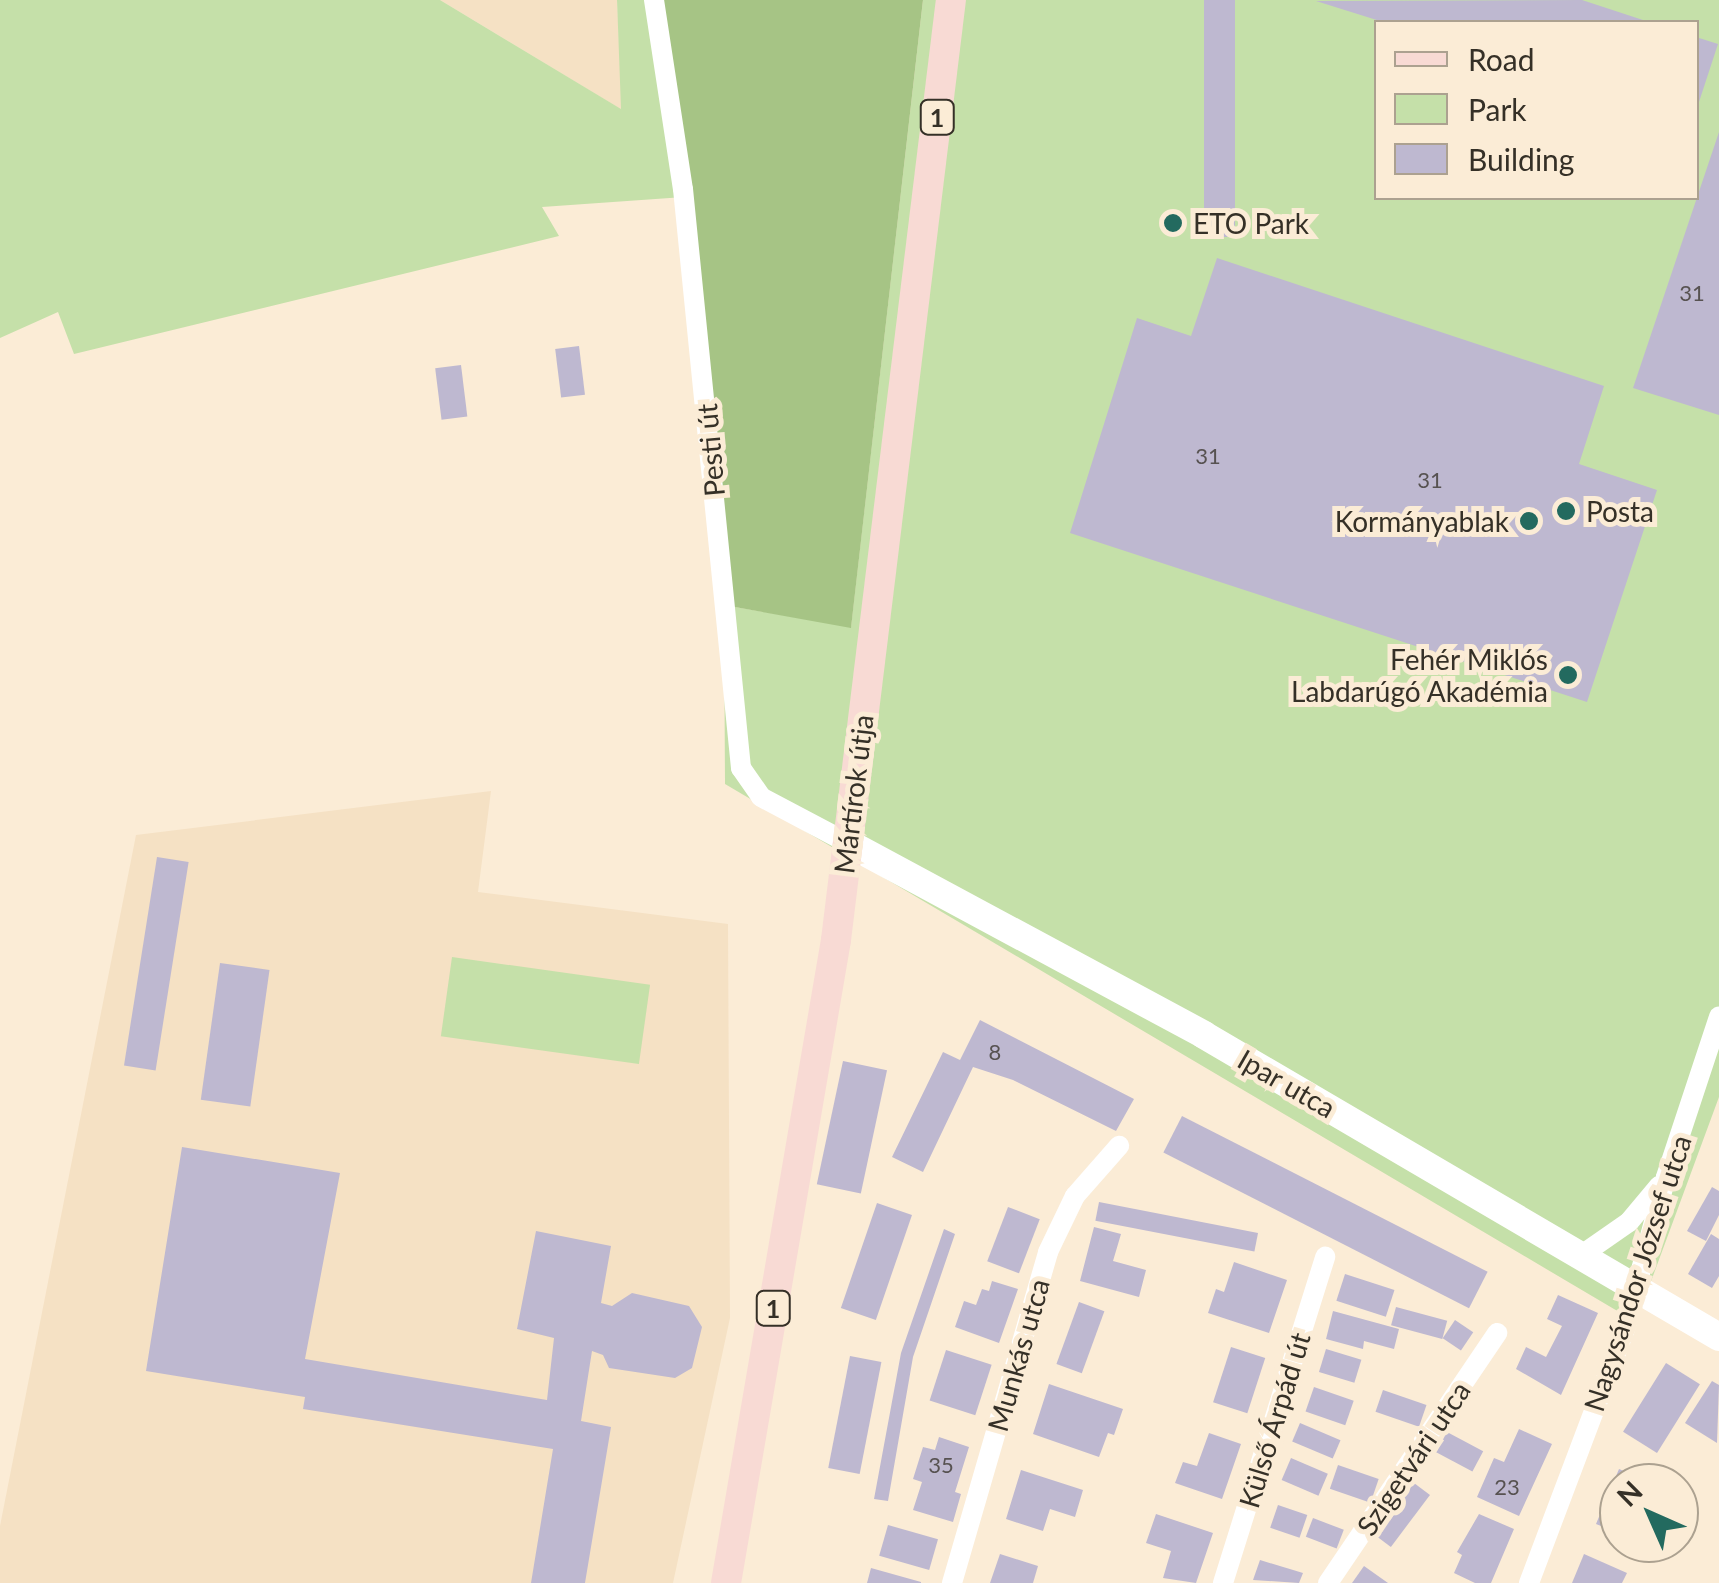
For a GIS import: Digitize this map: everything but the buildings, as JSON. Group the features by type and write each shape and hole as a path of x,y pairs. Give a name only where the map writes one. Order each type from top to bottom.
{"main road":[{"name":"Mártírok útja","path":"726,1583 828,988 951,0"}],"street":[{"name":"Pesti út","path":"654,0 698,326 741,768 761,797 848,843"},
{"name":"Ipar utca","path":"848,843 1204,1035 1719,1337"},
{"name":"Nagysándor József utca","path":"1529,1583 1625,1329 1666,1177 1719,1018"},
{"name":"Munkás utca","path":"952,1583 1048,1252 1075,1196 1119,1146"},
{"path":"1583,1254 1629,1222 1666,1177"},
{"name":"Külső Árpád út","path":"1223,1583 1325,1258"},
{"name":"Szigetvári utca","path":"1328,1583 1497,1332"}],"shaded area":[{"path":"440,0 617,0 622,110"},
{"path":"491,791 478,892 728,924 730,1318 673,1583 0,1583 0,1526 136,835"}],"green space":[{"path":"0,0 440,0 621,109 617,0 647,0 684,197 542,207 559,236 74,354 58,312 0,338"},
{"path":"647,0 923,0 851,628 724,605 684,197"},
{"path":"923,0 1719,0 1719,1097 1636,1322 725,784 724,605 851,627"},
{"path":"452,957 650,985 639,1064 441,1036"}],"place":[{"name":"ETO Park","path":"1173,223"},
{"name":"Posta","path":"1566,511"},
{"name":"Kormányablak","path":"1529,521"},
{"name":"Fehér Miklós Labdarúgó Akadémia","path":"1568,675"}]}
